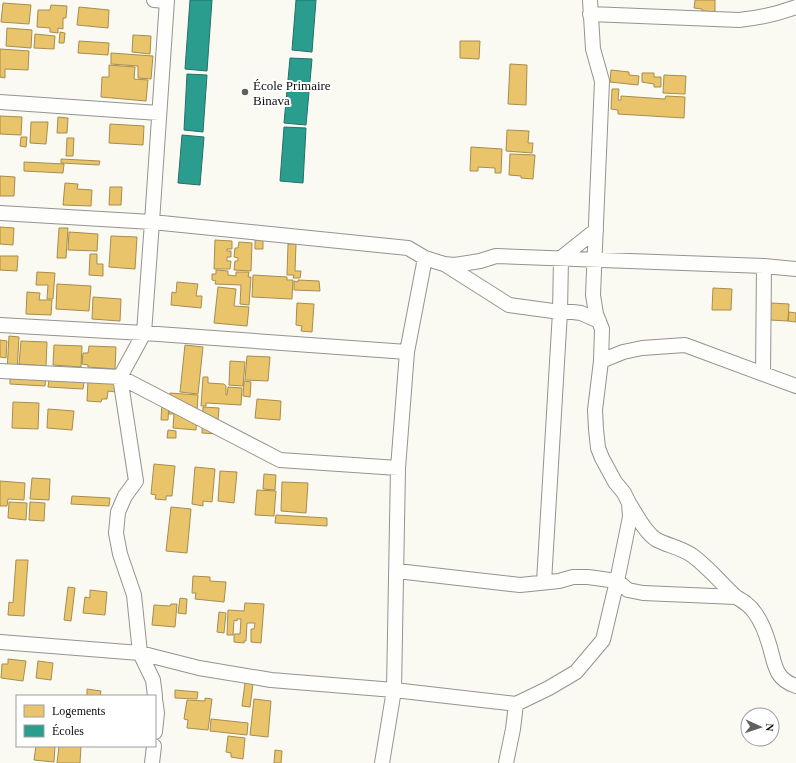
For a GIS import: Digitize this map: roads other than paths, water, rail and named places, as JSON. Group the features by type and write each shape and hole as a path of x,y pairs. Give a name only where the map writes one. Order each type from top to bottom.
{"street":[{"path":"155,695 153,680 140,653 134,595 120,554 116,533 118,512 125,496 136,481 120,377 144,333 159,113 163,0"},
{"path":"796,7 777,7 758,18 739,20 590,7 593,49 602,82 594,294 596,314 602,330 601,361 595,410 598,448 615,482 624,493 640,521 652,537 685,551 694,557 736,597 747,604 755,613 769,644 775,669 787,684 796,686"},
{"path":"0,102 159,113"},
{"path":"0,213 152,222 408,248 425,258 444,264 456,265 466,264 496,256 764,266 796,269"},
{"path":"561,258 596,230"},
{"path":"382,763 394,690 398,468 407,352 425,258"},
{"path":"544,582 560,312 561,258"},
{"path":"444,264 509,305 560,312 581,313 599,321"},
{"path":"763,374 764,266"},
{"path":"0,325 144,333 407,352"},
{"path":"601,361 623,352 642,348 685,345 796,386"},
{"path":"0,371 120,377 280,460 398,468"},
{"path":"0,642 140,653 199,668 270,680 394,690 516,704 549,688 576,672 603,640 630,517 629,503"},
{"path":"397,571 520,584 559,581 573,577 588,577 617,581 628,590 643,594 736,597"},
{"path":"506,763 513,729 516,704"},
{"path":"156,706 156,722"},
{"path":"152,763 154,747"}],"place":[{"name":"École Primaire Binava","path":"245,92"}]}
